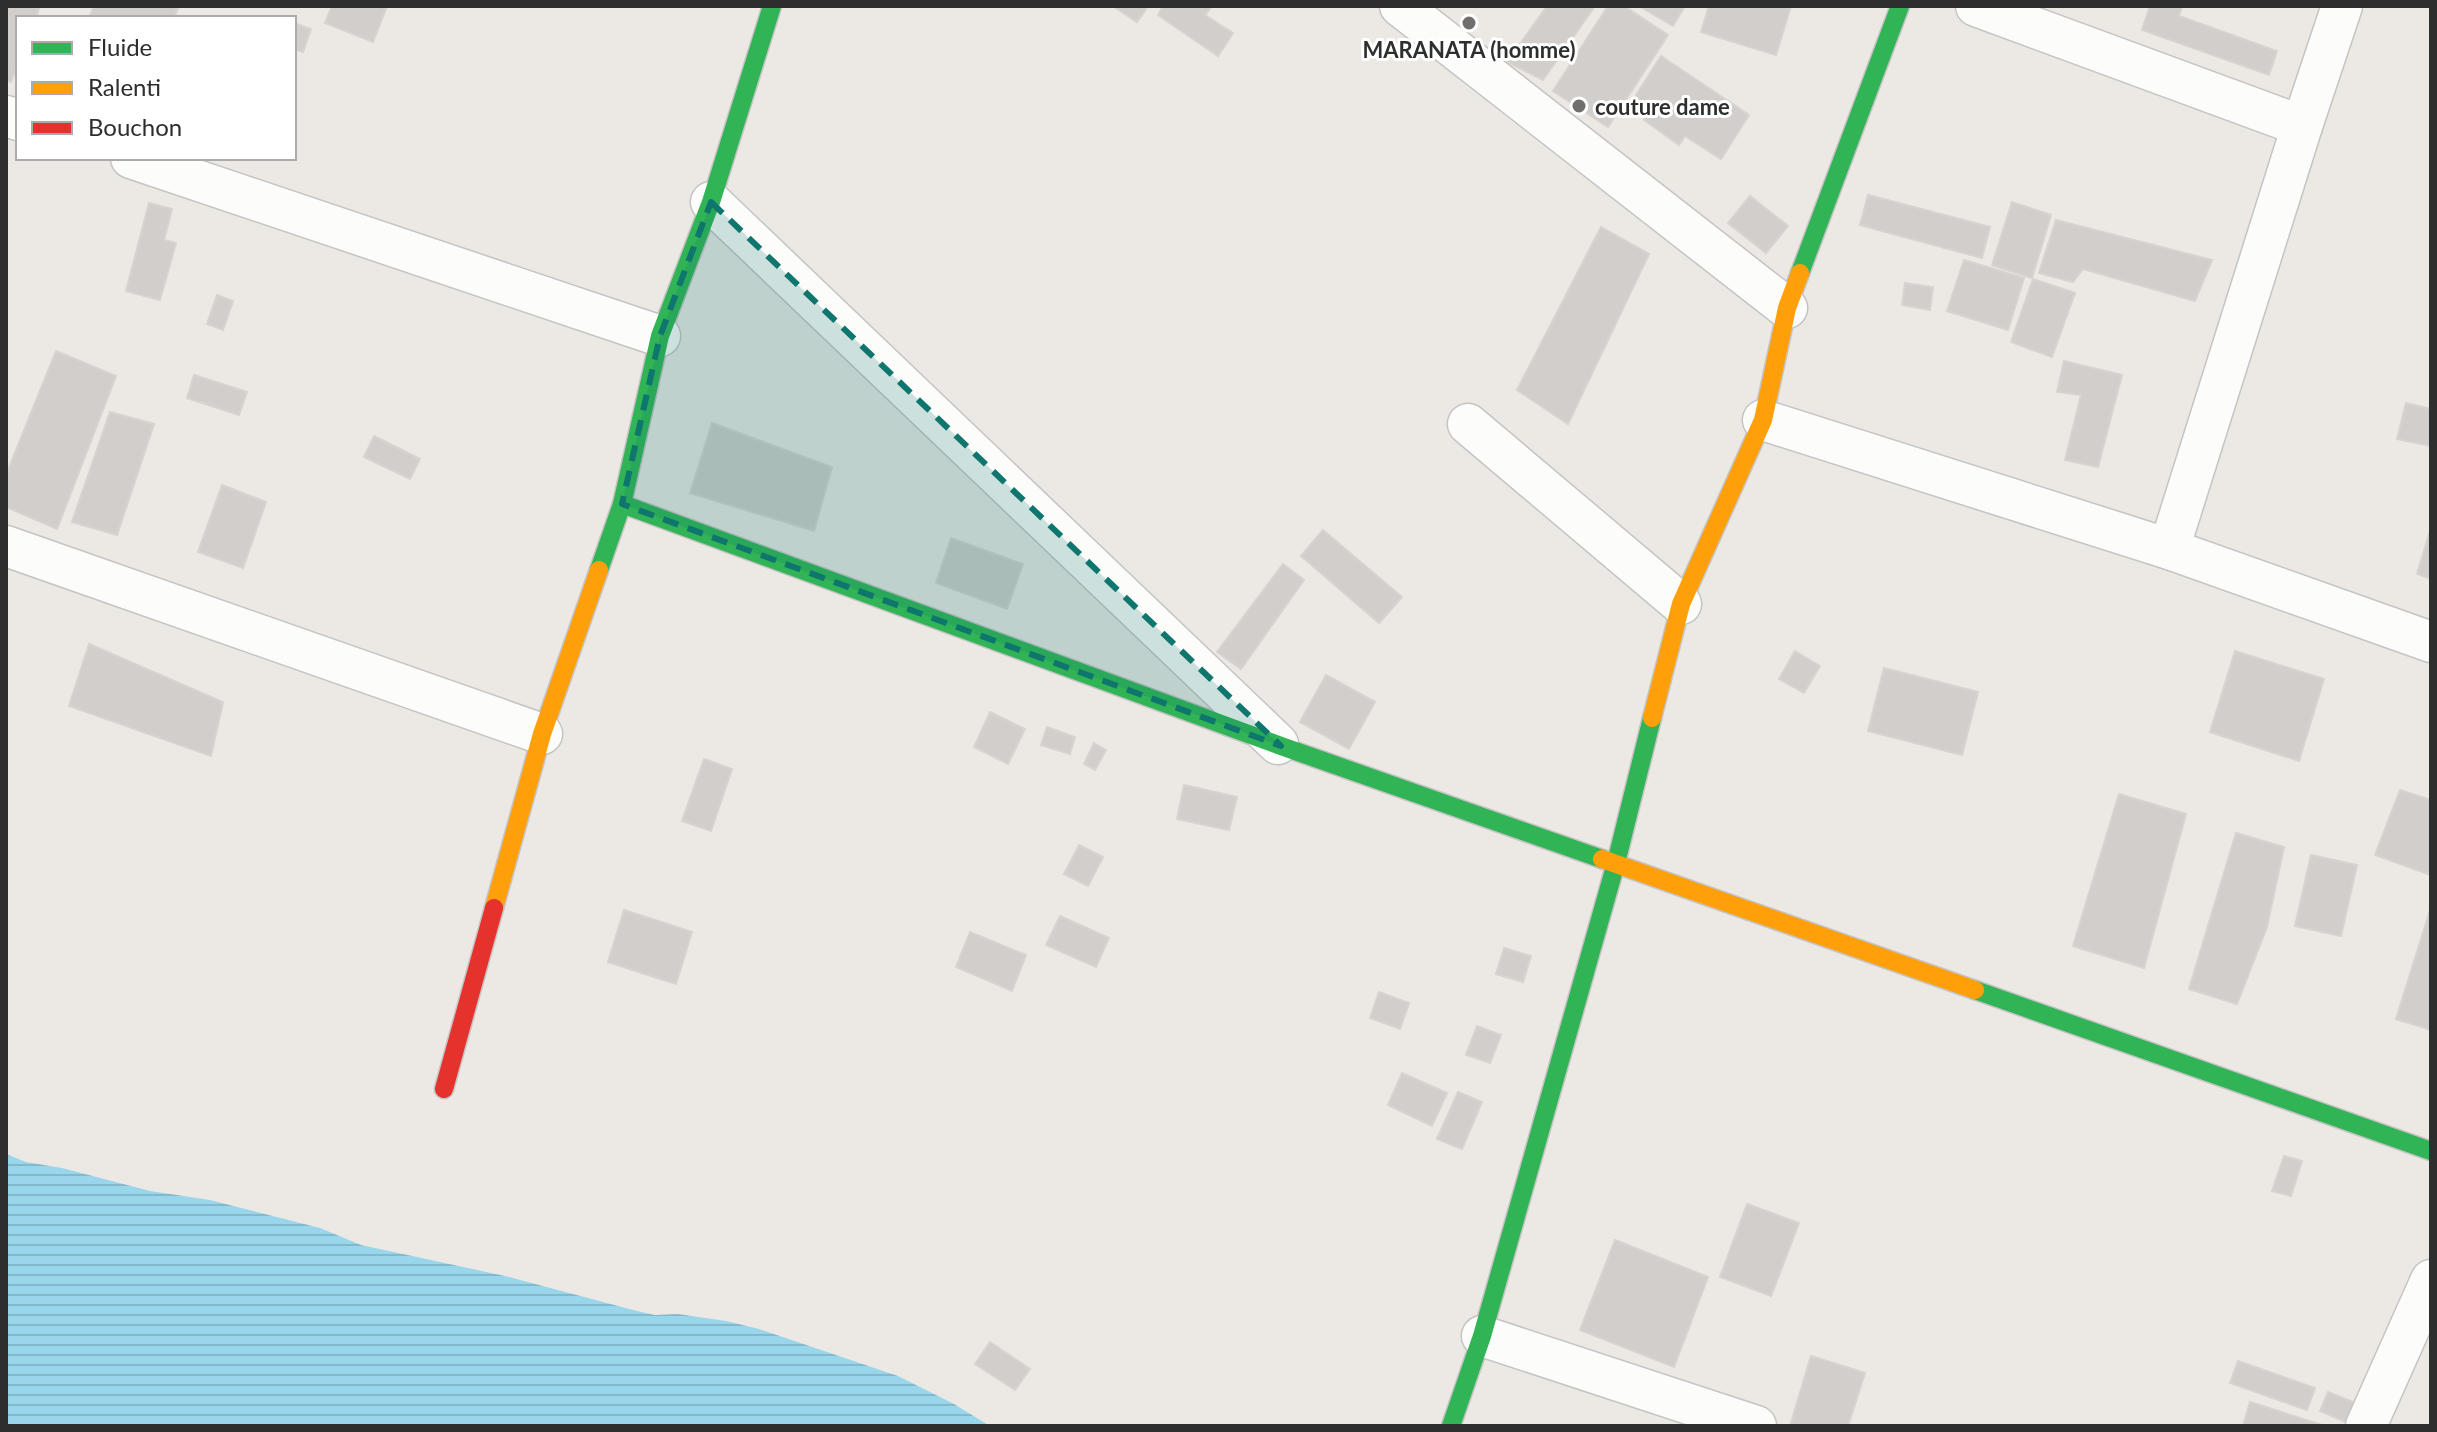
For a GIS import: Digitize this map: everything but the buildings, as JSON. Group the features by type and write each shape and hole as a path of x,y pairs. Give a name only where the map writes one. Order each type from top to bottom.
{"street":[{"path":"444,1089 542,734 622,504 660,336 711,202 772,6"},
{"path":"1400,6 1787,308"},
{"path":"1451,1426 1482,1336 1616,863 1681,604 1763,420 1787,308 1900,6"},
{"path":"1976,6 2302,126"},
{"path":"2169,549 2342,6"},
{"path":"137,160 660,336"},
{"path":"711,202 1281,746"},
{"path":"1763,420 2169,549 2431,642"},
{"path":"1468,424 1681,604"},
{"path":"622,504 1281,746 2431,1151"},
{"path":"6,546 542,734"},
{"path":"2366,1426 2431,1280"},
{"path":"1482,1336 1756,1426"}],"highlighted area":[{"path":"711,202 1281,746 622,504 660,336"}],"water":[{"path":"6,1154 26,1162 150,1191 210,1200 320,1228 361,1245 505,1276 637,1311 726,1321 759,1329 898,1376 990,1426 6,1426"}],"traffic: fast":[{"path":"599,570 622,504 660,336 711,202 772,6"},
{"path":"1800,273 1900,6"},
{"path":"622,504 1281,746 1602,859"},
{"path":"1451,1426 1482,1336 1616,863 1652,718"},
{"path":"1975,990 2431,1151"}],"traffic: slow":[{"path":"1652,718 1681,604 1763,420 1787,308 1800,273"},
{"path":"494,908 542,734 599,570"},
{"path":"1602,859 1975,990"}],"traffic: jam":[{"path":"444,1089 494,908"}],"place":[{"name":"MARANATA (homme)","path":"1469,23"},
{"name":"couture dame","path":"1579,106"}]}
